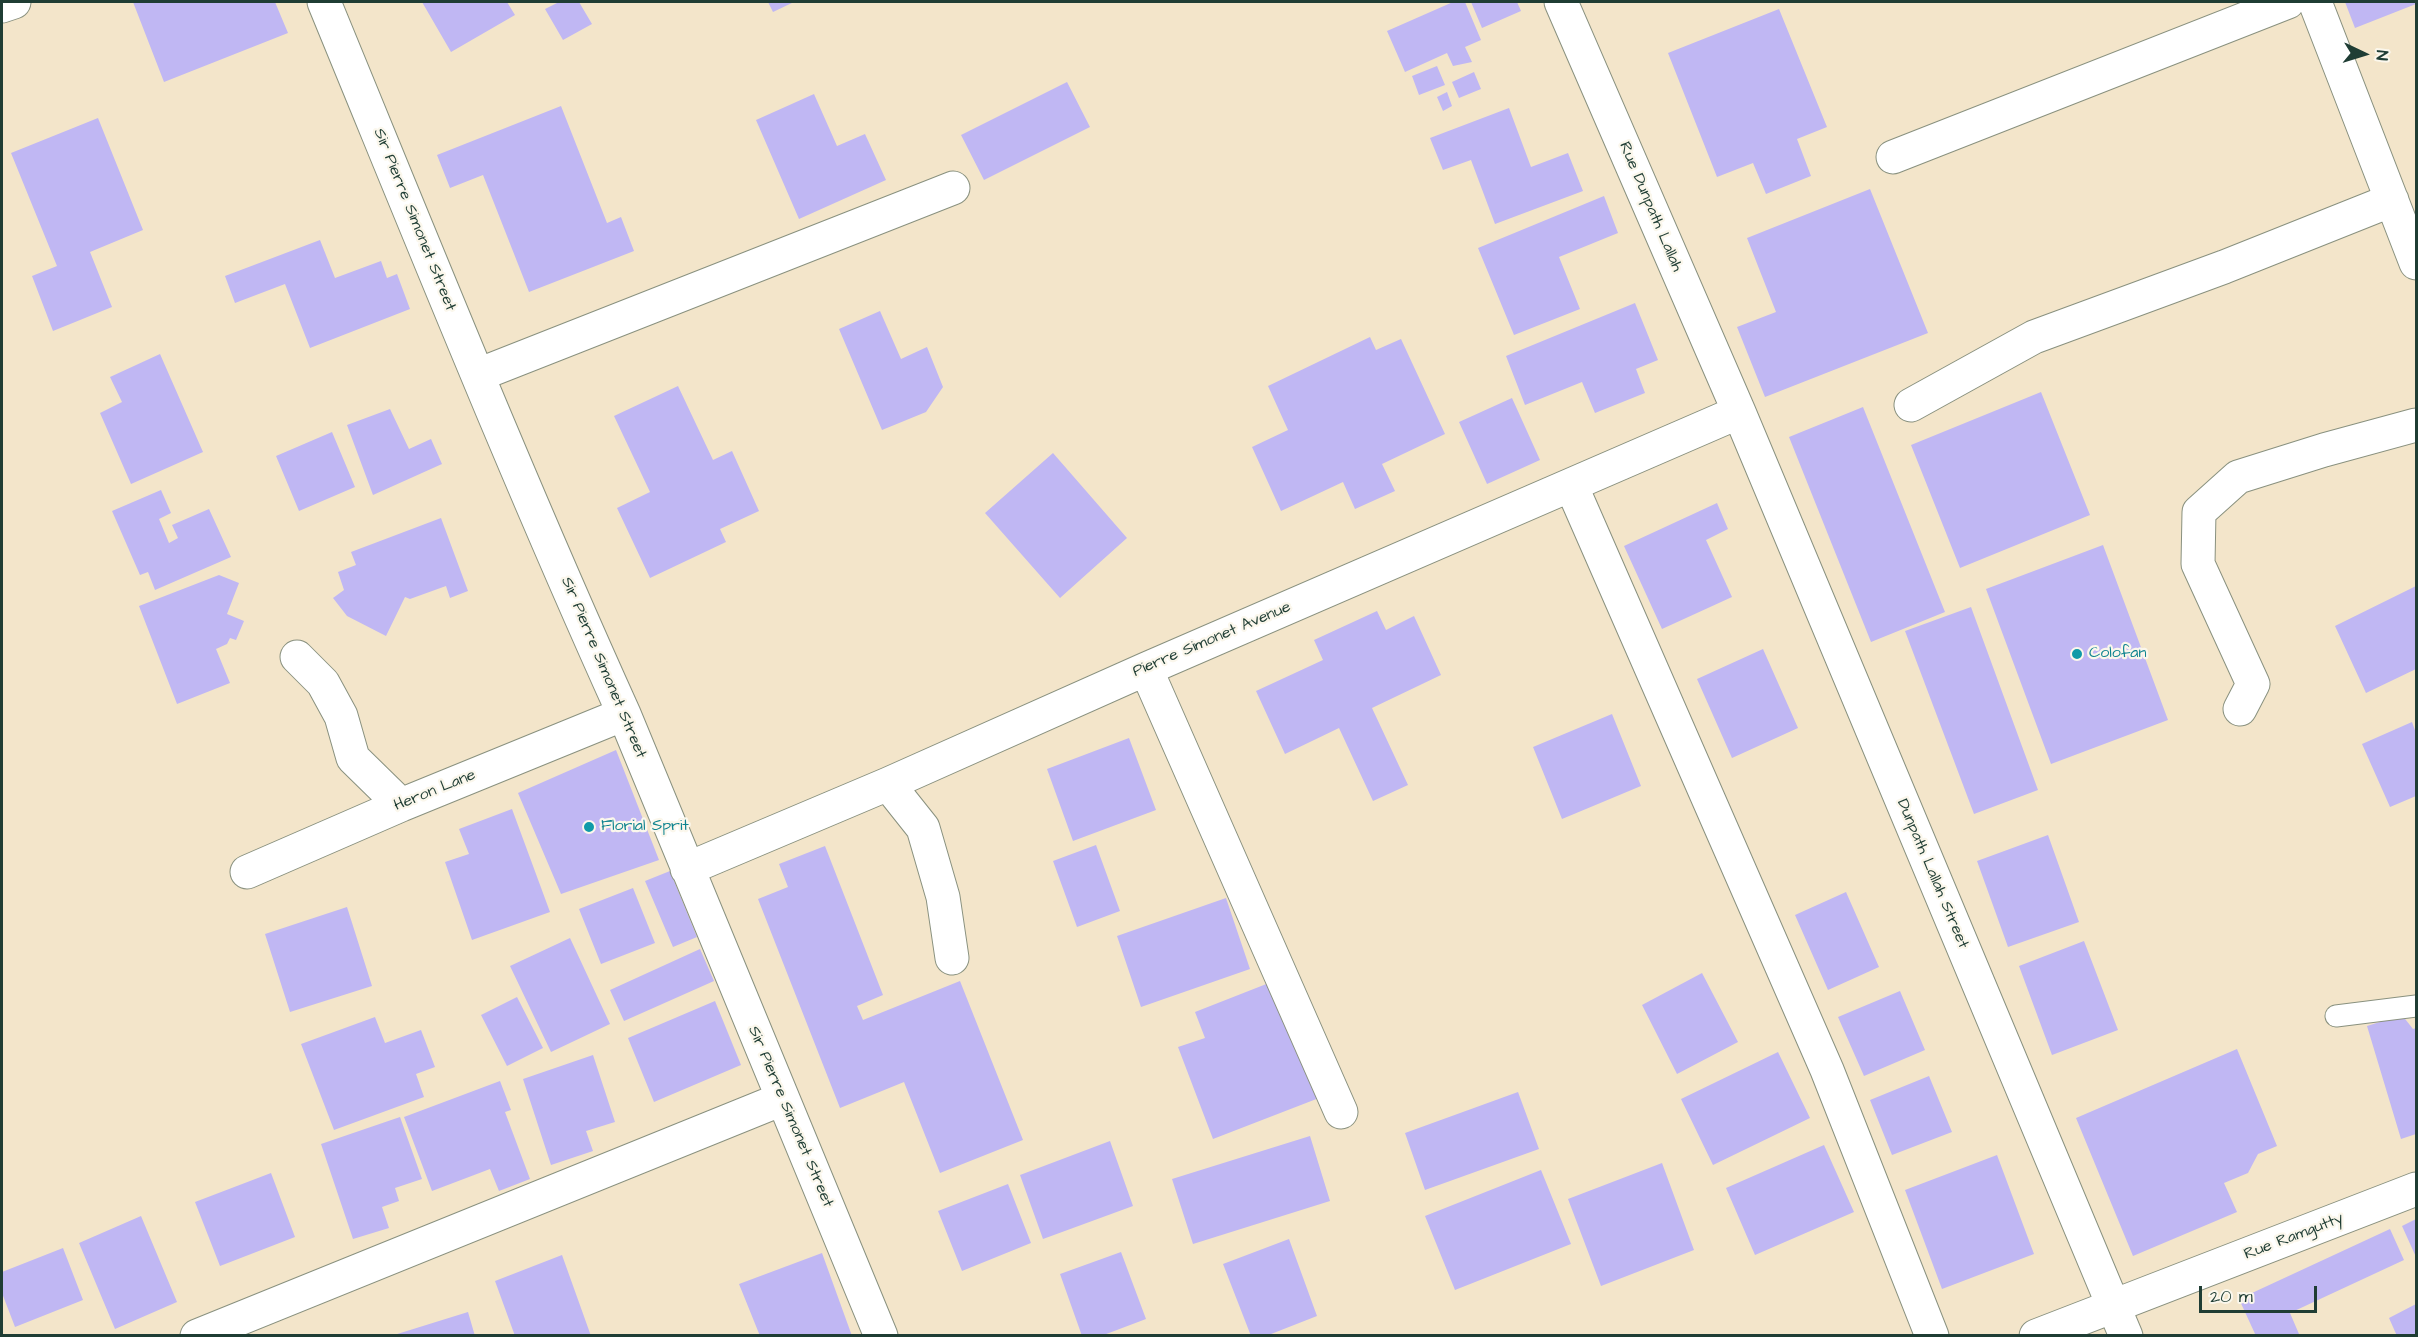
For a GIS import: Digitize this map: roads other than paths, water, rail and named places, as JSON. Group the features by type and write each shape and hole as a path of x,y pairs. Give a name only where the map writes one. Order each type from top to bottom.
{"street":[{"path":"2,6 14,2"},
{"name":"Sir Pierre Simonet Street","path":"324,2 478,375 585,628 624,714 881,1335"},
{"name":"Rue Dunpath Lallah","path":"1561,2 1739,412"},
{"path":"1893,157 2288,2"},
{"path":"2315,2 2416,262"},
{"path":"478,375 953,188"},
{"path":"1911,405 2034,337 2224,267 2392,200"},
{"name":"Pierre Simonet Avenue","path":"687,869 888,784 1146,669 1739,412"},
{"name":"Dunpath Lallah Street","path":"1739,412 2120,1321"},
{"path":"2240,709 2253,684 2198,564 2199,512 2238,477 2324,450 2416,426"},
{"path":"1570,485 1827,1070 1932,1335"},
{"path":"297,657 323,683 341,716 353,758 401,805"},
{"path":"1146,669 1341,1112"},
{"name":"Heron Lane","path":"247,872 401,805 624,714"},
{"path":"888,784 923,828 943,897 952,958"},
{"path":"196,1335 782,1100"},
{"name":"Rue Ramgutty","path":"2036,1335 2120,1321 2416,1189"}],"lane":[{"path":"2336,1016 2416,1006"}],"place":[{"name":"Colofan","path":"2077,654"},
{"name":"Florial Sprit","path":"589,827"}]}
